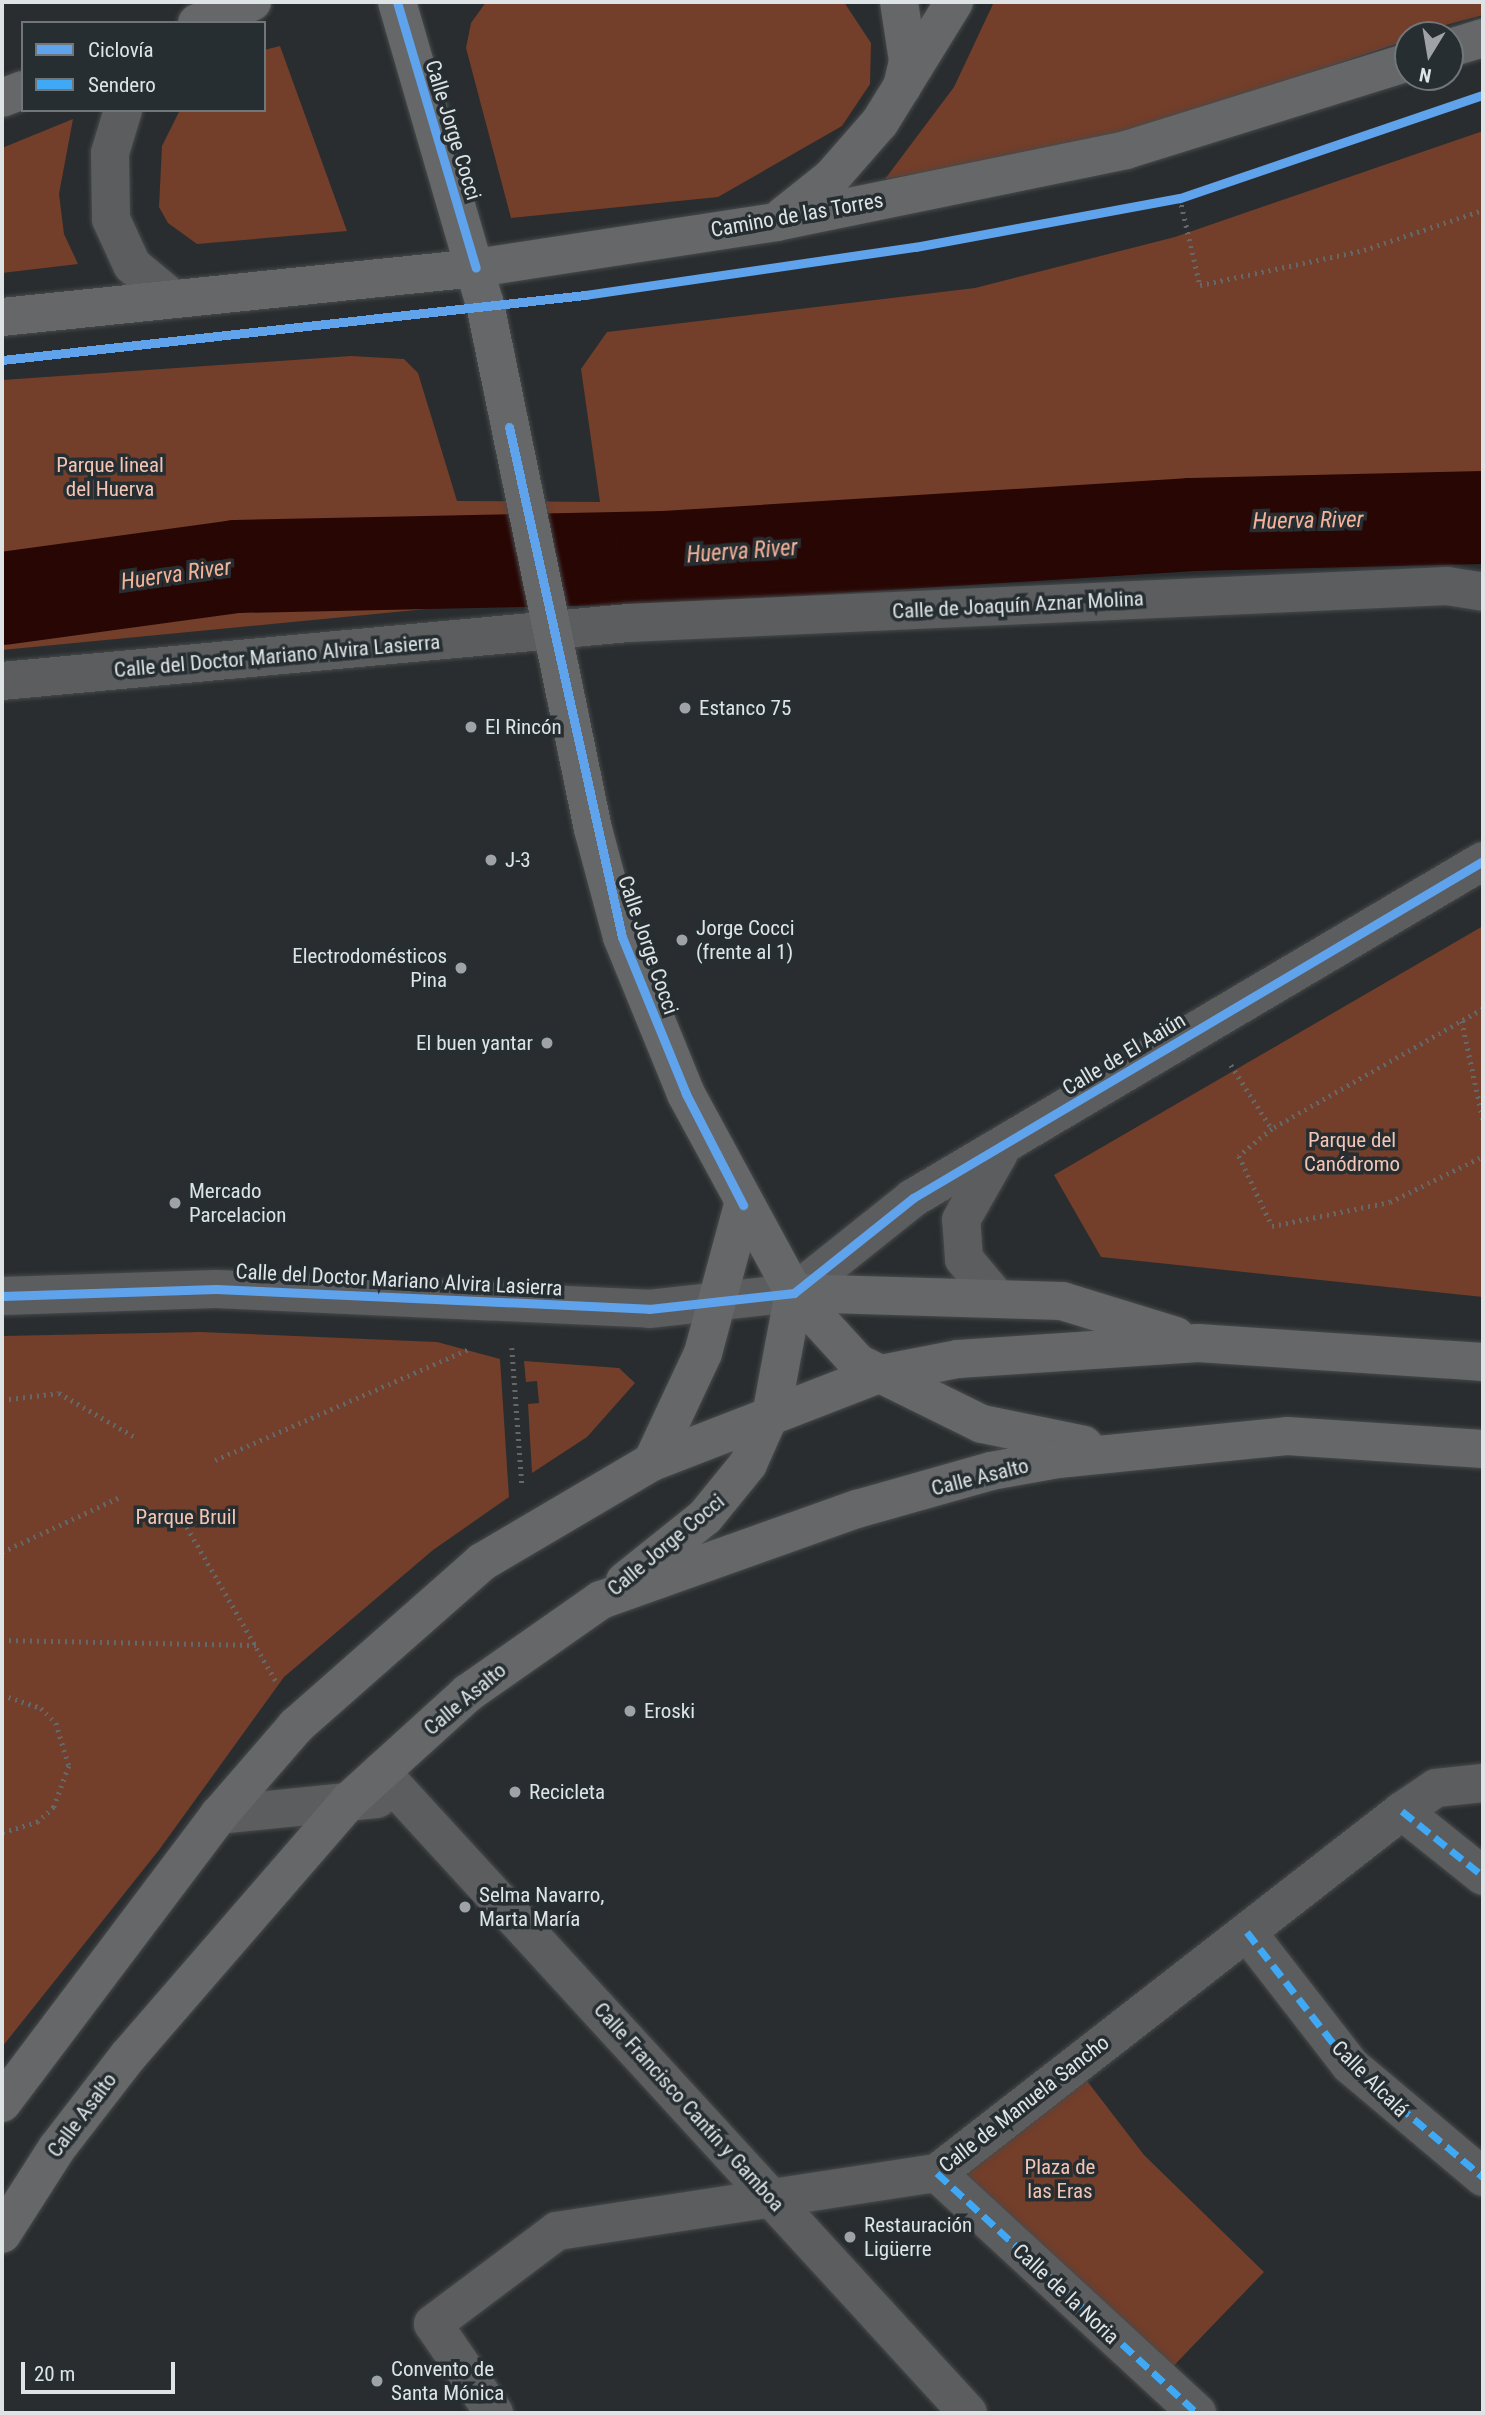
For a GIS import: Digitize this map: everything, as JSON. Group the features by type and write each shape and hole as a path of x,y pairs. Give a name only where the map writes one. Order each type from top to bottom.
{"main road":[{"path":"202,21 252,2"},
{"name":"Calle Jorge Cocci","path":"397,2 476,268 549,615 622,937 686,1094 743,1205 794,1293 772,1410 729,1491 601,1600"},
{"path":"899,2 908,61 900,96"},
{"path":"776,222 832,177 900,96 954,2"},
{"path":"1464,44 1483,38"},
{"name":"Camino de las Torres","path":"2,317 476,268 776,222 1126,150 1394,66"},
{"path":"2,99 21,91"},
{"path":"652,1462 677,1417 718,1304 743,1205"},
{"path":"794,1293 994,1295 1062,1301 1198,1343"},
{"name":"Calle Asalto","path":"794,1293 824,1332 876,1375 982,1424 1121,1450"},
{"path":"2,2103 219,1815 296,1726 412,1619 482,1562 652,1462 772,1410 876,1375 958,1359 1198,1343 1483,1362"},
{"name":"Calle Asalto","path":"2,2234 57,2147 129,2055 350,1800 468,1693 601,1600 857,1509 991,1471 1121,1450 1287,1436 1483,1449"}],"street":[{"path":"122,112 110,153 111,219 132,265 173,299"},
{"name":"Calle de Joaquín Aznar Molina","path":"549,615 1447,586 1483,592"},
{"name":"Calle del Doctor Mariano Alvira Lasierra","path":"2,681 549,615"},
{"name":"Calle de El Aaiún","path":"794,1293 913,1198 1483,861"},
{"name":"Calle de El Aaiún","path":"994,1295 964,1259 961,1220 975,1185 1007,1144"},
{"name":"Calle del Doctor Mariano Alvira Lasierra","path":"2,1296 216,1289 649,1309 718,1304 794,1293"},
{"name":"Calle Francisco Cantín y Gamboa","path":"381,1772 968,2413"},
{"name":"Calle de Manuela Sancho","path":"494,2413 433,2324 557,2231 937,2173 1402,1811 1436,1788 1483,1783"},
{"path":"219,1815 350,1800 408,1803"},
{"path":"1402,1811 1483,1876"},
{"name":"Calle Alcalá","path":"1247,1933 1350,2065 1483,2177"},
{"name":"Calle de la Noria","path":"937,2173 1197,2413"}],"path":[{"path":"1166,200 1192,194"},
{"path":"1180,198 1200,285 1364,250 1483,210"},
{"path":"1483,1009 1272,1129 1239,1156 1272,1226 1390,1202 1483,1156"},
{"path":"1462,1021 1483,1120"},
{"path":"1229,1063 1272,1129"},
{"path":"511,1340 523,1497"},
{"path":"215,1460 481,1344"},
{"path":"2,1400 58,1392 135,1437"},
{"path":"2,1552 118,1498"},
{"path":"187,1527 258,1645 282,1694"},
{"path":"2,1640 258,1645"},
{"path":"2,1695 41,1708 56,1723 69,1766 54,1807 38,1822 2,1833"}],"green space":[{"path":"486,2 844,2 871,43 870,84 842,126 718,197 511,218 466,48 471,23"},
{"path":"994,2 1483,2 1483,15 1460,21 1394,21 1394,45 1100,143 885,179 954,87"},
{"path":"280,46 347,231 197,244 168,223 159,207 162,146 179,112 266,112 266,50"},
{"path":"73,119 59,194 64,234 78,264 2,273 2,148"},
{"name":"Parque lineal del Huerva","path":"1483,131 1483,551 1444,553 1443,542 614,577 479,598 478,604 2,650 2,380 351,356 404,359 418,373 457,501 600,502 581,369 607,332 975,288 1175,237"},
{"name":"Parque del Canódromo","path":"1483,926 1483,1297 1101,1257 1054,1175"},
{"name":"Parque Bruil","path":"200,1332 437,1342 500,1359 509,1497 433,1550 284,1677 159,1850 2,2047 2,1336"},
{"path":"524,1361 619,1368 635,1383 587,1437 532,1473 528,1404 539,1403 537,1381 526,1382"},
{"name":"Plaza de las Eras","path":"1074,2064 1144,2155 1264,2272 1159,2381 937,2173"}],"waterway":[{"name":"Huerva River","path":"2,598 236,566 665,557 1192,524 1483,517"}],"marked path":[{"path":"1402,1811 1483,1876"},
{"path":"1247,1932 1350,2065 1483,2177"},
{"path":"937,2173 1197,2413"}],"cycle path":[{"path":"397,2 476,268"},
{"path":"2,360 585,295 915,247 1180,198 1483,95"},
{"path":"509,427 622,937 686,1094 743,1205"},
{"path":"2,1296 216,1289 649,1309 794,1293 913,1198 1483,861"}],"place":[{"name":"Estanco 75","path":"685,708"},
{"name":"El Rincón","path":"471,727"},
{"name":"J-3","path":"491,860"},
{"name":"Jorge Cocci (frente al 1)","path":"682,940"},
{"name":"Electrodomésticos Pina","path":"461,968"},
{"name":"El buen yantar","path":"547,1043"},
{"name":"Mercado Parcelacion","path":"175,1203"},
{"name":"Eroski","path":"630,1711"},
{"name":"Recicleta","path":"515,1792"},
{"name":"Selma Navarro, Marta María","path":"465,1907"},
{"name":"Restauración Ligüerre","path":"850,2237"},
{"name":"Convento de Santa Mónica","path":"377,2381"}]}
